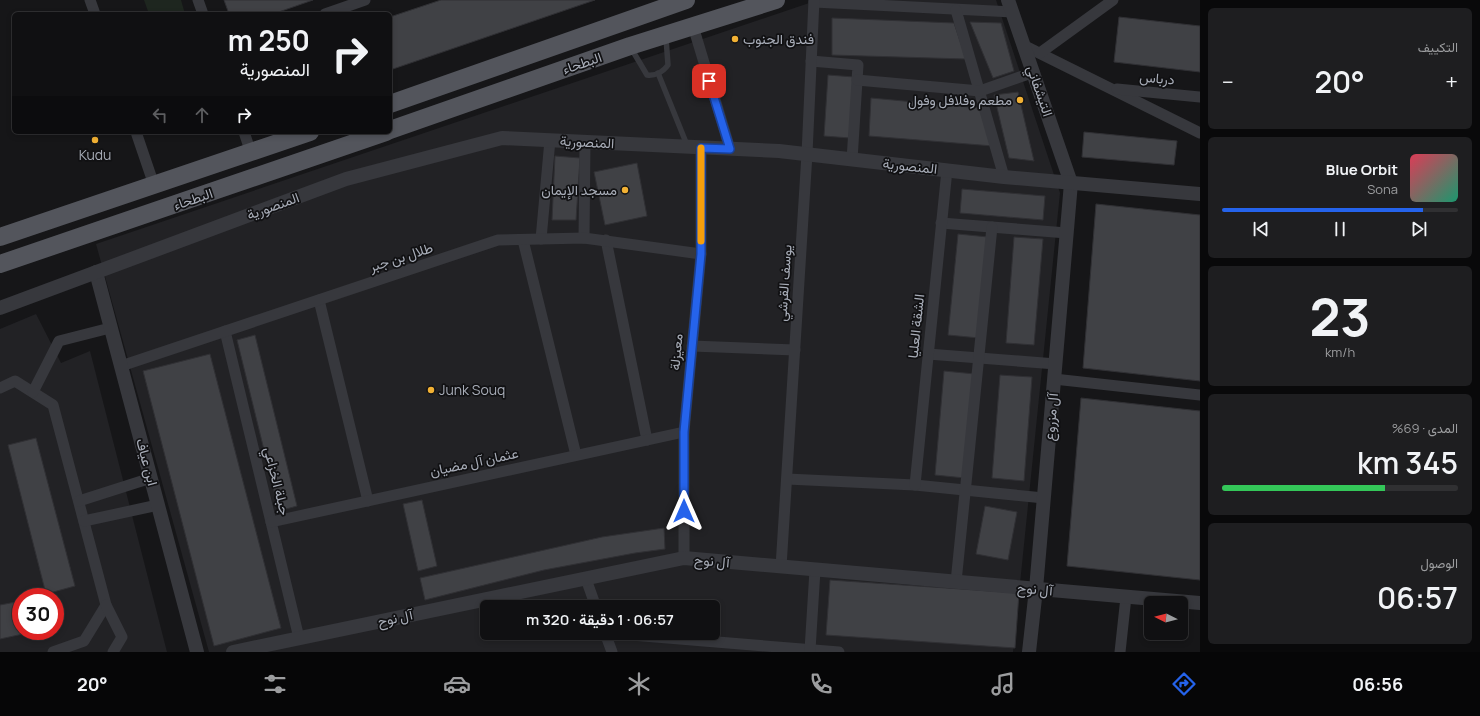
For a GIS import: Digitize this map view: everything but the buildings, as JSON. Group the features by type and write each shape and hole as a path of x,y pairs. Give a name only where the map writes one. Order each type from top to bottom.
{"main road":[{"name":"البطحاء","path":"392,103 686,0"},
{"name":"البطحاء","path":"392,129 630,46 776,0"},
{"path":"597,31 594,42 597,48 606,52 613,52"},
{"path":"552,47 563,47 567,54 565,65 554,73"},
{"name":"البطحاء","path":"0,237 304,134"},
{"name":"البطحاء","path":"0,264 380,134"}],"street":[{"path":"90,0 94,12"},
{"path":"198,0 202,12"},
{"path":"331,12 365,0"},
{"path":"1040,53 1100,4 1113,0"},
{"path":"814,1 956,10 1010,6"},
{"name":"يوسف القرشي","path":"781,567 807,154 814,1"},
{"name":"التيشفاني","path":"1010,6 1071,182"},
{"path":"956,10 1004,177"},
{"path":"692,26 730,149"},
{"path":"1025,46 1200,133"},
{"path":"811,61 858,65 852,160"},
{"path":"857,80 980,91 1034,72"},
{"name":"درباس","path":"1111,88 1200,97"},
{"path":"137,134 154,185"},
{"path":"245,134 251,153"},
{"name":"المنصورية","path":"0,308 346,178 502,138 807,154 1004,177 1200,194"},
{"path":"541,239 550,140"},
{"path":"584,143 584,238"},
{"name":"معيزلة","path":"684,558 684,432 701,254 695,147"},
{"name":"الشقة العليا","path":"915,485 947,170"},
{"name":"آل مزروع","path":"1029,652 1036,589 1071,182"},
{"path":"941,223 1067,233"},
{"path":"956,582 964,490 992,227"},
{"name":"طلال بن جبر","path":"121,366 498,240 584,238 701,254"},
{"path":"523,240 576,456"},
{"path":"606,240 647,440"},
{"name":"ابن عياف","path":"96,272 197,652"},
{"path":"319,300 368,501"},
{"path":"33,392 59,341 110,328"},
{"name":"جبلة الخزاعي","path":"225,331 299,638"},
{"path":"692,346 795,350"},
{"path":"928,354 1056,364"},
{"path":"1054,379 1200,395"},
{"path":"0,388 15,381 53,405 106,605 122,637 113,652"},
{"name":"عثمان آل مضيان","path":"271,522 684,432"},
{"path":"79,501 151,478"},
{"path":"786,479 915,485 1044,498"},
{"path":"84,521 158,505"},
{"name":"آل نوح","path":"233,652 684,558 1200,603"},
{"path":"810,650 815,570"},
{"path":"586,579 594,600"},
{"path":"1120,652 1126,597"},
{"path":"53,652 84,641 106,605"},
{"path":"608,640 612,652"},
{"path":"690,640 839,652"}],"lane":[{"path":"630,46 647,75 658,74 666,68 669,61 666,35"},
{"path":"658,74 695,147"}],"shaded area":[{"path":"144,0 181,0 184,12 148,12"},
{"name":"Junk Souq","path":"818,0 996,0 1060,193 1013,652 209,652 96,244"},
{"path":"36,314 61,363 90,351 167,652 0,652 0,329"}],"slow traffic":[{"path":"701,148 701,241"}],"place":[{"name":"فندق الجنوب","path":"735,39"},
{"name":"مطعم وفلافل وفول","path":"1020,100"},
{"name":"Kudu","path":"95,140"},
{"name":"مسجد الإيمان","path":"625,190"},
{"name":"Junk Souq","path":"431,390"}],"route":[{"path":"684,511 684,432 701,254 701,148 730,149 709,81"}]}
